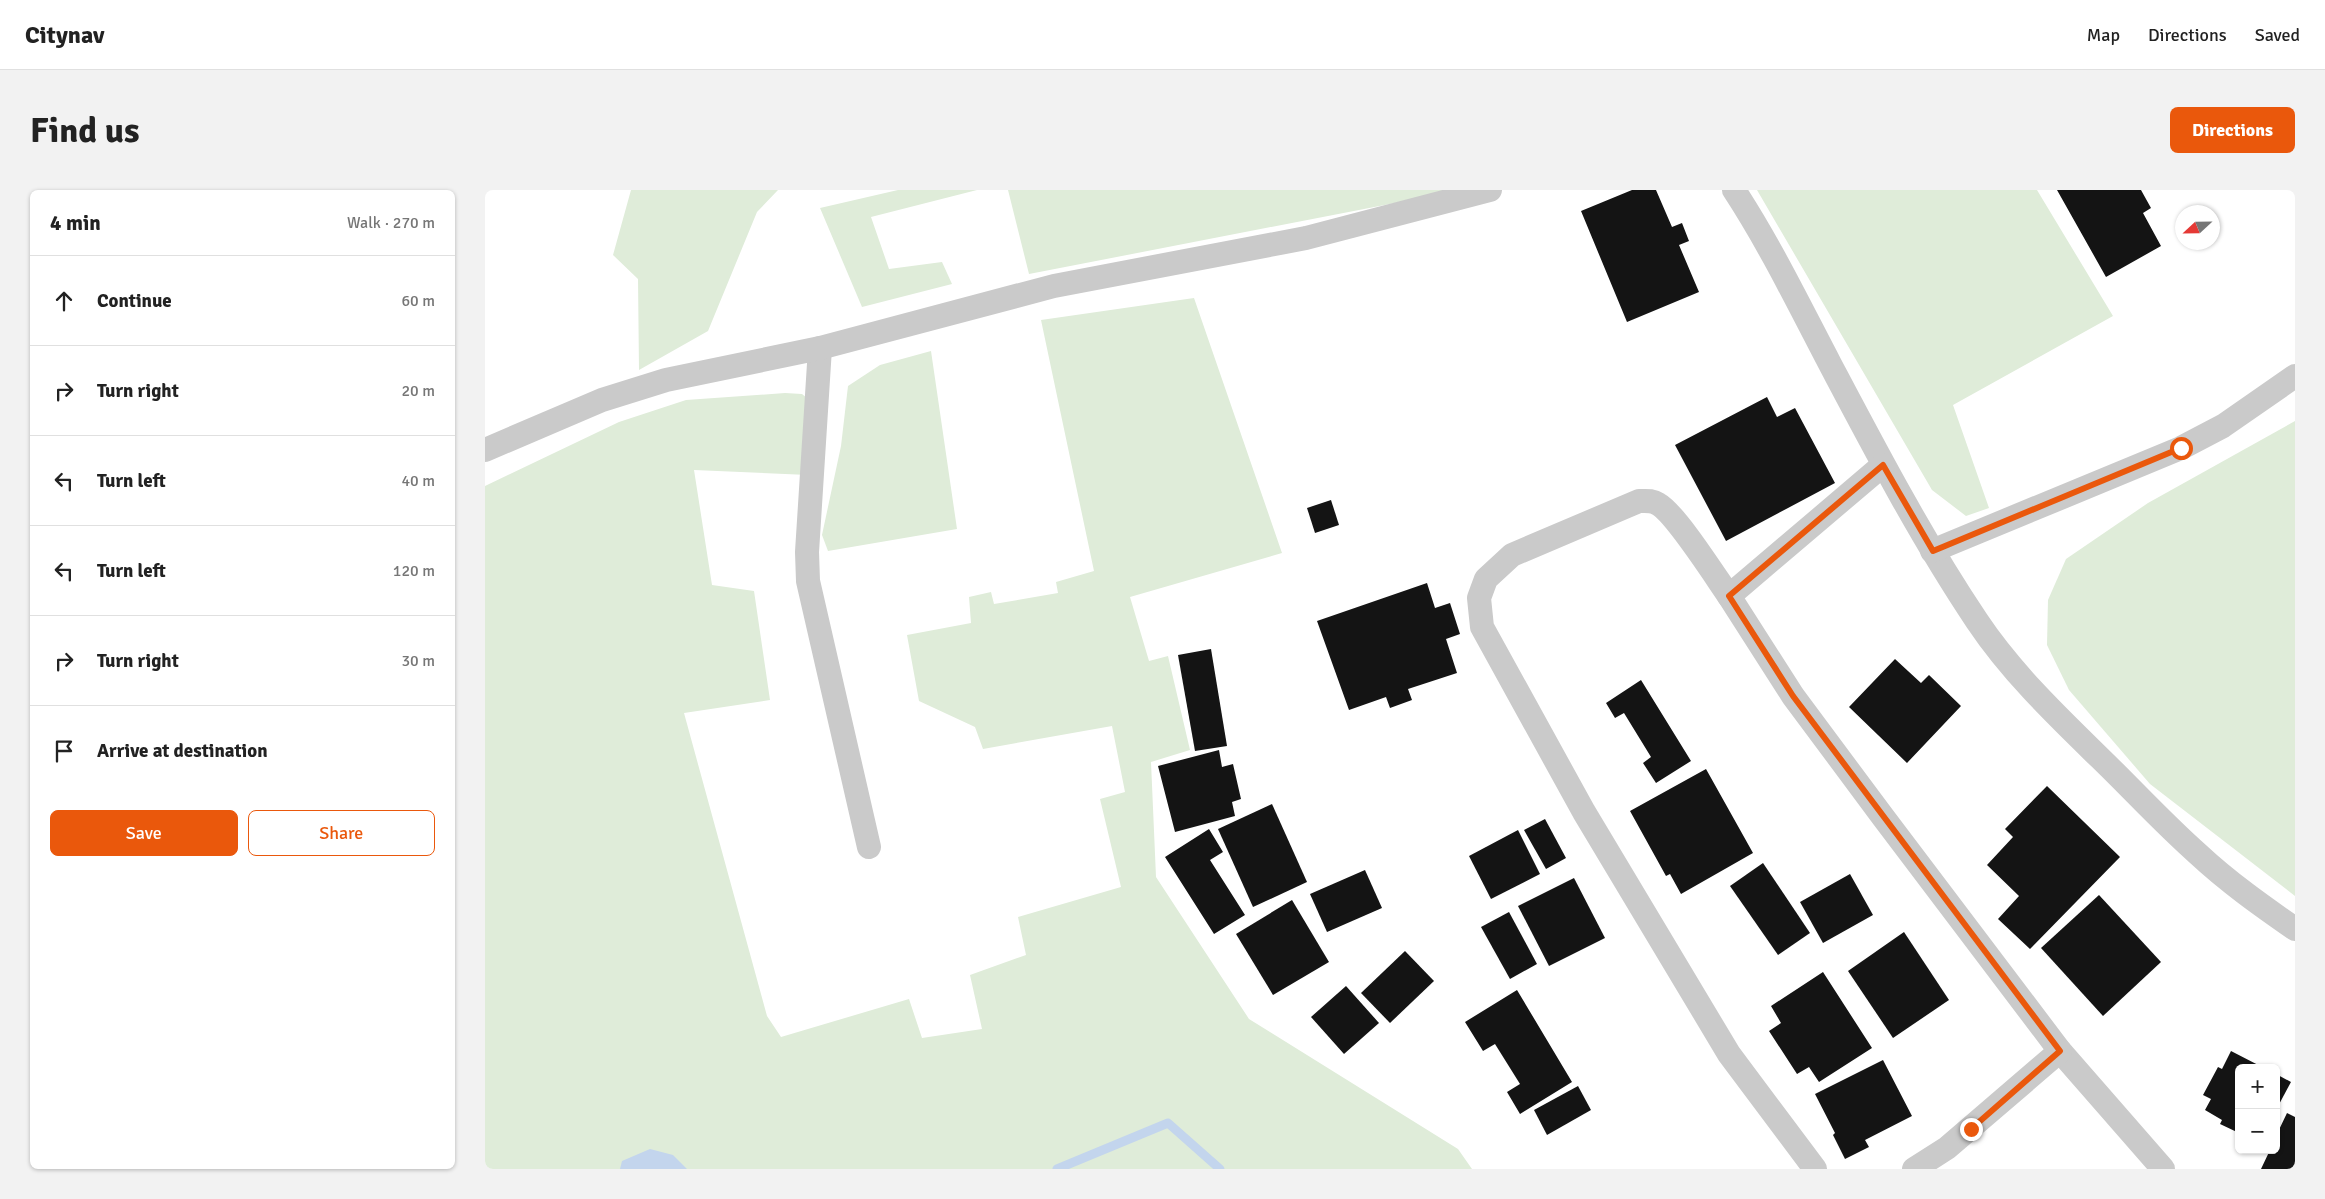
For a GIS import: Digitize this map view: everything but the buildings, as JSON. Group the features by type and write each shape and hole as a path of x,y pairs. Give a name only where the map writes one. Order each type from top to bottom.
{"street":[{"path":"485,450 602,400 666,380 820,348 1054,286 1306,238 1490,190"},
{"path":"1734,190 1783,274 1883,465 1933,551 1979,624 2026,682 2198,855 2257,902 2295,929"},
{"path":"820,348 807,552 808,581 869,847"},
{"path":"1933,551 2181,448 2223,426 2295,376"},
{"path":"1729,596 1883,465"},
{"path":"1815,1169 1729,1054 1584,812 1482,627 1479,598 1486,579 1512,555 1639,501 1660,504 1672,516 1729,596 1793,696 2060,1051 2163,1169"},
{"path":"1913,1169 1947,1148 2060,1051"}],"green space":[{"path":"631,190 778,190 757,212 708,331 639,370 638,279 613,255"},
{"path":"898,190 977,190 871,217 889,269 942,262 952,284 862,307 820,208"},
{"path":"1008,190 1462,190 1029,274"},
{"path":"1757,190 2037,190 2113,316 1953,405 1989,508 1966,516 1932,490"},
{"path":"1194,298 1282,553 1130,597 1149,661 1168,656 1190,750 1151,762 1156,877 1249,1019 1458,1149 1472,1169 485,1169 485,486 619,422 686,400 785,393 802,394 812,402 808,475 694,470 712,585 754,591 770,700 684,713 767,1016 781,1037 909,999 922,1038 982,1029 970,975 1026,955 1018,917 1121,887 1100,799 1125,792 1112,726 983,749 975,727 919,701 907,635 971,623 969,597 991,592 994,604 1058,593 1056,582 1094,571 1041,320"},
{"path":"931,351 957,529 828,551 822,535 841,446 848,386 880,365"},
{"path":"2295,421 2295,896 2150,784 2069,690 2047,645 2048,600 2066,559 2148,503"}],"water":[{"path":"650,1149 673,1155 687,1169 620,1169 622,1161"}],"waterway":[{"path":"1057,1169 1168,1123 1220,1169"}],"route":[{"path":"1971,1129 2060,1051 1793,696 1729,596 1883,465 1933,551 2181,448"}]}
